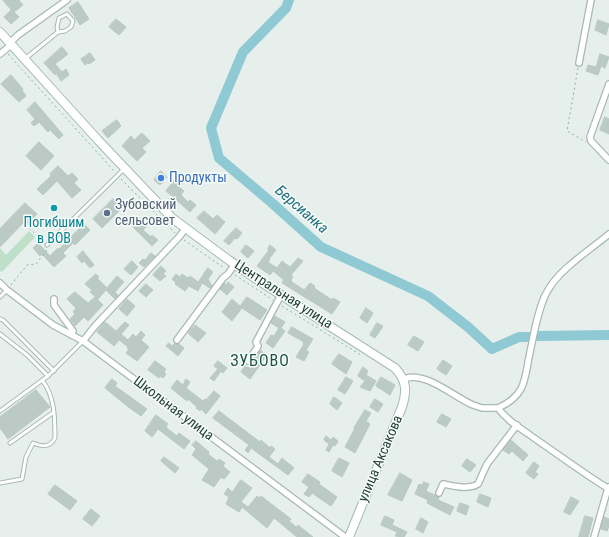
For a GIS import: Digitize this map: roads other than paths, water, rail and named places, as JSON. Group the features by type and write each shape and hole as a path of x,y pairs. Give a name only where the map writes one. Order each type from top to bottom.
{"street":[{"path":"6,48 18,35 67,0"},
{"path":"579,63 590,0"},
{"name":"Центральная улица","path":"0,32 6,48 24,60 172,218 235,264 281,295 395,368 402,374 404,379"},
{"path":"609,84 591,133 591,141 609,160"},
{"path":"83,341 95,326 186,228"},
{"path":"404,379 409,377 422,378 473,405 482,408 498,408 508,404 521,389 527,372 532,340 546,292 562,272 609,234"},
{"path":"177,340 235,264"},
{"name":"Школьная улица","path":"0,283 53,325 83,341 345,537"},
{"path":"248,361 258,346 256,342 260,333 281,295"},
{"path":"54,299 54,305 73,332 71,335"},
{"name":"улица Аксакова","path":"349,537 402,407 406,392 404,379"},
{"path":"498,408 503,415 583,473 608,488 594,537"},
{"path":"439,493 443,484 471,487 478,484 488,464 517,425"}],"lane":[{"path":"24,60 58,32 65,31 71,27 73,21 67,14 60,18 57,26 58,32"},
{"path":"47,245 125,168"},
{"path":"0,297 7,290"},
{"path":"0,319 3,320 54,371"},
{"path":"0,334 27,355 48,376"},
{"path":"0,411 54,371 83,341"},
{"path":"0,483 22,479 26,457 33,443 44,446 53,442 55,438 52,401 42,380"},
{"path":"10,443 54,412"}],"waterway":[{"name":"Берсианка","path":"289,0 286,8 243,52 211,128 219,158 321,247 428,296 468,327 492,349 519,337 528,337"},
{"name":"Берсианка","path":"538,336 609,335"}],"place":[{"name":"Продукты","path":"161,178"},
{"name":"Погибшим в ВОВ","path":"54,208"},
{"name":"Зубовский сельсовет","path":"107,213"}],"district":[{"name":"ЗУБОВО","path":"260,362"}]}
